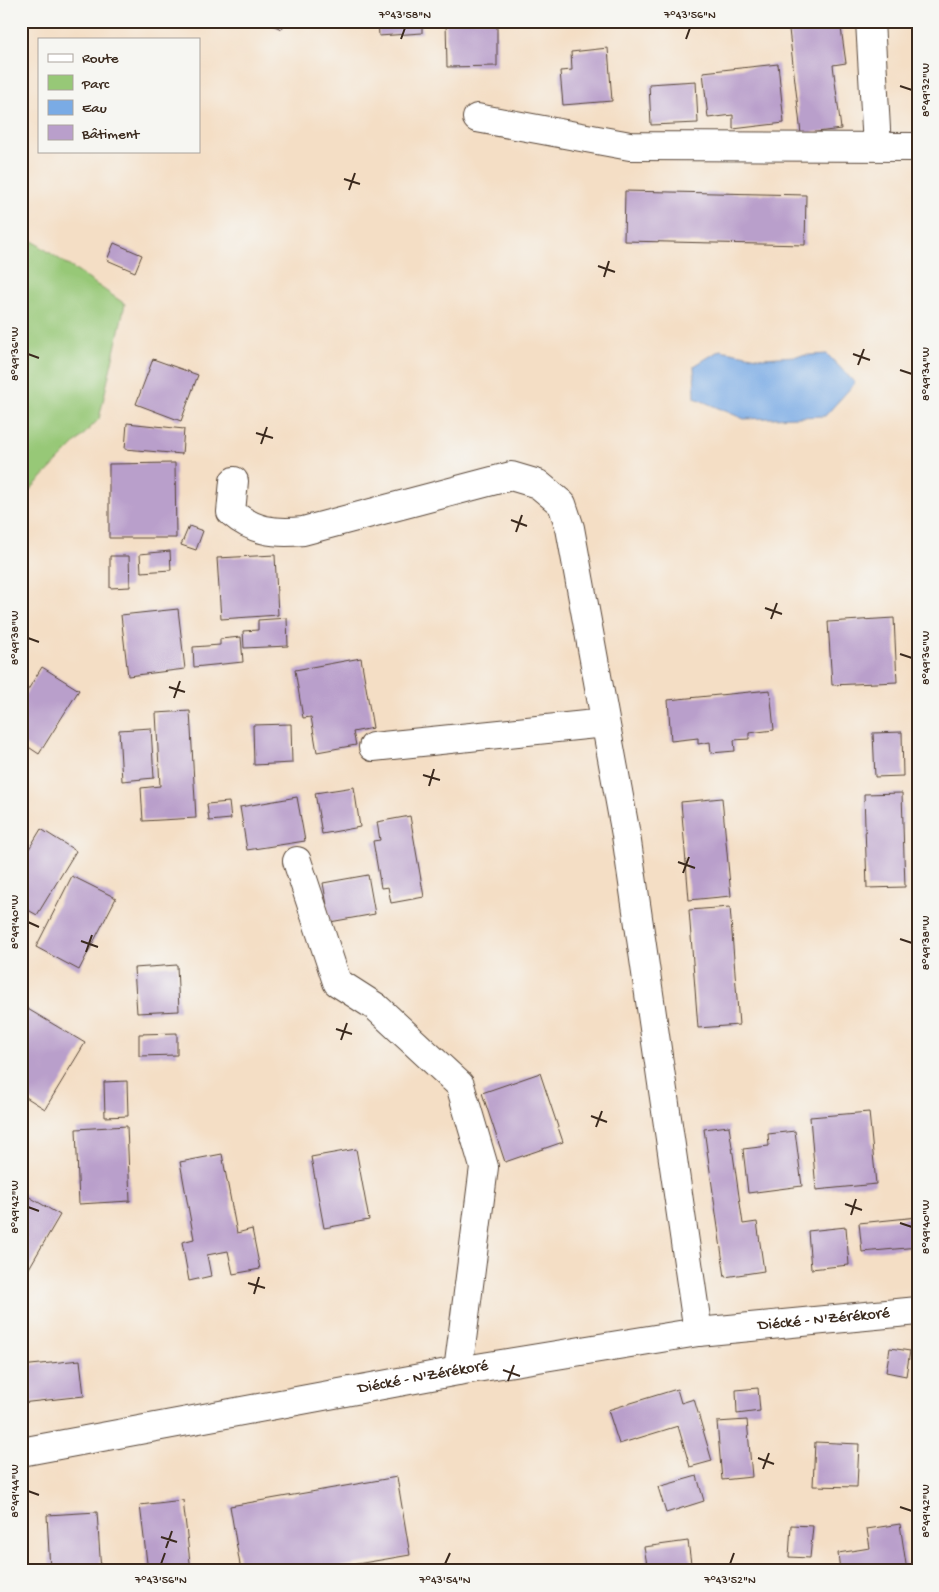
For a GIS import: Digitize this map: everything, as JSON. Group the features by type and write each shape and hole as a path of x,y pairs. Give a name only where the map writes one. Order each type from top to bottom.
{"main road":[{"path":"870,21 877,147"},
{"path":"477,118 630,146 918,147"},
{"path":"234,481 231,512 244,524 277,533 302,531 511,476 538,484 562,504 570,528 627,845 698,1332"},
{"path":"373,747 605,723"},
{"path":"297,861 337,982 376,1007 460,1085 484,1167 458,1371"},
{"name":"Diécké - N'Zérékoré","path":"21,1452 458,1371 698,1332 918,1311"}],"green space":[{"path":"21,233 125,304 99,419 21,499"}],"water":[{"path":"720,350 763,358 827,354 855,383 825,416 744,419 695,398 694,366"}],"building":[{"path":"262,21 285,21 282,29"},
{"path":"378,21 422,21 422,33 379,36"},
{"path":"446,21 497,21 497,66 447,67"},
{"path":"788,21 840,21 846,63 833,65 841,129 801,134"},
{"path":"608,48 612,101 563,105 560,71 572,70 571,52"},
{"path":"778,64 784,123 733,129 733,115 708,118 703,72"},
{"path":"696,81 698,123 651,125 649,84"},
{"path":"625,191 806,195 805,245 624,241"},
{"path":"114,243 142,255 135,272 107,260"},
{"path":"153,359 198,375 181,421 136,404"},
{"path":"127,423 184,429 182,454 125,449"},
{"path":"175,463 176,538 109,538 109,464"},
{"path":"189,526 203,531 196,550 181,545"},
{"path":"170,551 171,570 141,572 140,554"},
{"path":"275,555 278,615 221,619 217,558"},
{"path":"110,556 129,556 130,587 110,588"},
{"path":"178,609 185,669 128,676 121,615"},
{"path":"287,618 288,646 244,648 243,631 258,630 258,620"},
{"path":"894,618 897,682 832,685 828,622"},
{"path":"241,637 243,662 194,667 193,647 220,645 220,639"},
{"path":"361,658 373,728 353,732 356,745 317,752 311,717 303,718 295,670"},
{"path":"42,667 79,690 39,754 21,742 21,701"},
{"path":"770,690 774,730 749,733 749,739 734,740 735,751 711,753 710,742 698,744 698,738 671,741 668,700"},
{"path":"190,711 196,818 143,821 141,788 160,786 156,713"},
{"path":"291,724 292,763 254,765 253,725"},
{"path":"151,728 154,778 122,781 119,730"},
{"path":"902,732 903,776 875,777 873,733"},
{"path":"354,787 360,827 322,834 315,793"},
{"path":"902,793 905,887 867,888 864,794"},
{"path":"297,797 305,841 247,850 240,807"},
{"path":"722,798 731,896 689,900 681,802"},
{"path":"229,802 231,819 209,821 207,804"},
{"path":"410,816 424,897 391,903 388,887 381,888 373,841 380,840 377,822"},
{"path":"41,829 76,851 37,915 21,906 21,862"},
{"path":"368,875 375,914 330,922 323,883"},
{"path":"72,876 116,898 79,970 36,947"},
{"path":"730,907 739,1025 698,1028 689,910"},
{"path":"177,965 179,1011 137,1013 134,968"},
{"path":"21,1005 85,1043 45,1109 21,1094"},
{"path":"177,1033 177,1055 139,1056 139,1034"},
{"path":"540,1073 563,1142 505,1162 482,1093"},
{"path":"127,1081 128,1116 105,1117 104,1082"},
{"path":"869,1112 876,1184 816,1190 810,1117"},
{"path":"127,1126 130,1201 79,1204 76,1129"},
{"path":"729,1126 743,1224 757,1222 764,1271 725,1277 704,1129"},
{"path":"795,1131 802,1186 748,1193 743,1149 769,1146 768,1134"},
{"path":"356,1149 369,1220 324,1228 311,1157"},
{"path":"222,1154 237,1233 252,1229 260,1269 233,1274 228,1251 207,1255 211,1276 189,1281 182,1242 194,1239 180,1162"},
{"path":"21,1192 60,1215 21,1282"},
{"path":"918,1217 918,1247 862,1252 859,1223"},
{"path":"846,1227 849,1265 811,1269 808,1231"},
{"path":"890,1348 910,1351 906,1376 886,1372"},
{"path":"80,1360 84,1396 21,1403 21,1366"},
{"path":"758,1388 760,1411 737,1414 736,1390"},
{"path":"677,1389 681,1403 694,1399 712,1461 690,1467 678,1426 619,1444 608,1410"},
{"path":"747,1420 752,1477 722,1480 717,1422"},
{"path":"815,1442 859,1444 857,1487 813,1486"},
{"path":"697,1476 704,1501 666,1513 658,1487"},
{"path":"397,1477 410,1555 316,1571 241,1571 230,1506"},
{"path":"183,1500 191,1571 148,1571 140,1505"},
{"path":"97,1512 101,1571 50,1571 47,1515"},
{"path":"900,1524 907,1571 840,1571 838,1553 870,1548 867,1529"},
{"path":"791,1525 813,1526 810,1558 789,1557"},
{"path":"688,1541 692,1571 648,1571 644,1547"}]}
